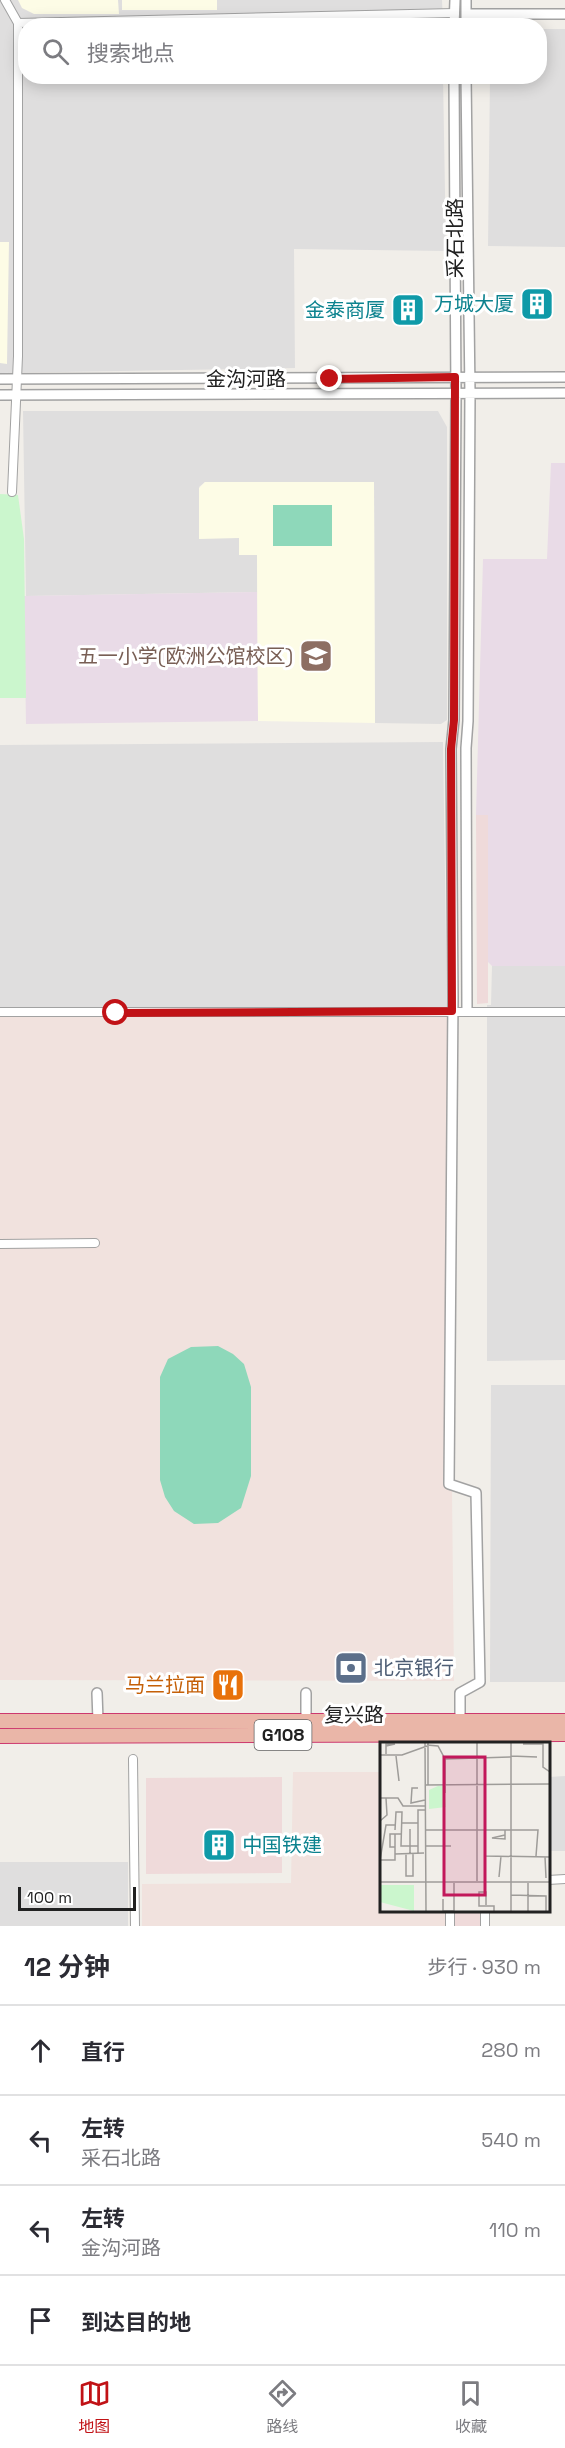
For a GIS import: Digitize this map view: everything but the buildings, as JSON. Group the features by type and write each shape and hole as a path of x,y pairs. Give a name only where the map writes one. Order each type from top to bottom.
{"highway":[{"name":"复兴路","path":"0,1721 306,1721 460,1733 565,1721"},
{"name":"复兴路","path":"0,1736 565,1734"}],"street":[{"path":"5,0 18,23 17,396 12,492"},
{"path":"454,18 455,0"},
{"path":"466,0 466,18"},
{"path":"236,18 454,13"},
{"path":"466,14 565,14"},
{"name":"采石北路","path":"454,84 456,394 454,720 451,749 452,1011 448,1484 476,1493 480,1682 460,1693 460,1733"},
{"name":"采石北路","path":"466,84 470,394 466,748 467,1011"},
{"name":"金沟河路","path":"0,379 565,377"},
{"name":"金沟河路","path":"0,395 565,393"},
{"path":"0,1012 565,1011"},
{"path":"0,1244 95,1243"},
{"path":"97,1693 98,1721"},
{"path":"306,1693 306,1721"},
{"path":"133,1759 135,1926"},
{"path":"550,1880 565,1879"}],"shaded area":[{"path":"0,0 442,0 443,18 18,18 18,84 443,84 446,251 294,249 295,368 0,373"},
{"path":"18,0 118,0 119,14 34,14 22,8"},
{"path":"122,0 217,0 217,10 122,10"},
{"path":"547,29 565,29 565,247 488,246 490,84 547,84"},
{"path":"0,242 9,242 7,364 0,363"},
{"path":"23,411 438,411 447,427 447,720 441,724 375,723 374,482 205,482 199,487 239,538 257,555 257,592 26,596"},
{"path":"551,463 565,463 565,966 492,966 488,962 488,815 476,815 483,559 547,559"},
{"name":"五一小学(欧洲公馆校区)","path":"205,482 374,482 375,723 258,721 257,555 239,555 239,538 199,539 199,488"},
{"path":"257,592 258,721 26,724 24,596"},
{"path":"443,742 447,1012 0,1015 0,745"},
{"path":"476,815 488,815 488,1003 477,1004"},
{"path":"492,966 565,966 565,1360 487,1361 487,1005 491,1005"},
{"path":"447,1012 454,1681 0,1680 0,1015"},
{"path":"491,1385 565,1385 565,1682 490,1682"},
{"path":"293,1772 380,1772 380,1911 445,1911 445,1926 142,1926 142,1884 291,1883"},
{"path":"565,1776 565,1851 550,1851 550,1777"},
{"path":"282,1777 282,1873 146,1874 146,1778"},
{"path":"0,1862 128,1862 128,1926 0,1926"},
{"path":"454,1911 480,1911 480,1926 454,1926"}],"green space":[{"path":"0,494 18,495 24,539 26,698 0,698"},
{"path":"273,505 332,505 332,546 273,546"},
{"path":"218,1346 233,1354 244,1364 251,1387 251,1476 241,1508 218,1523 194,1524 174,1511 165,1497 160,1480 160,1377 168,1359 191,1347"}],"place":[{"name":"万城大厦","path":"537,304"},
{"name":"金泰商厦","path":"408,310"},
{"name":"五一小学(欧洲公馆校区)","path":"316,656"},
{"name":"北京银行","path":"351,1668"},
{"name":"马兰拉面","path":"228,1685"},
{"name":"中国铁建","path":"219,1845"}],"route":[{"path":"116,1013 452,1011 451,749 454,720 455,377 330,379"}]}
